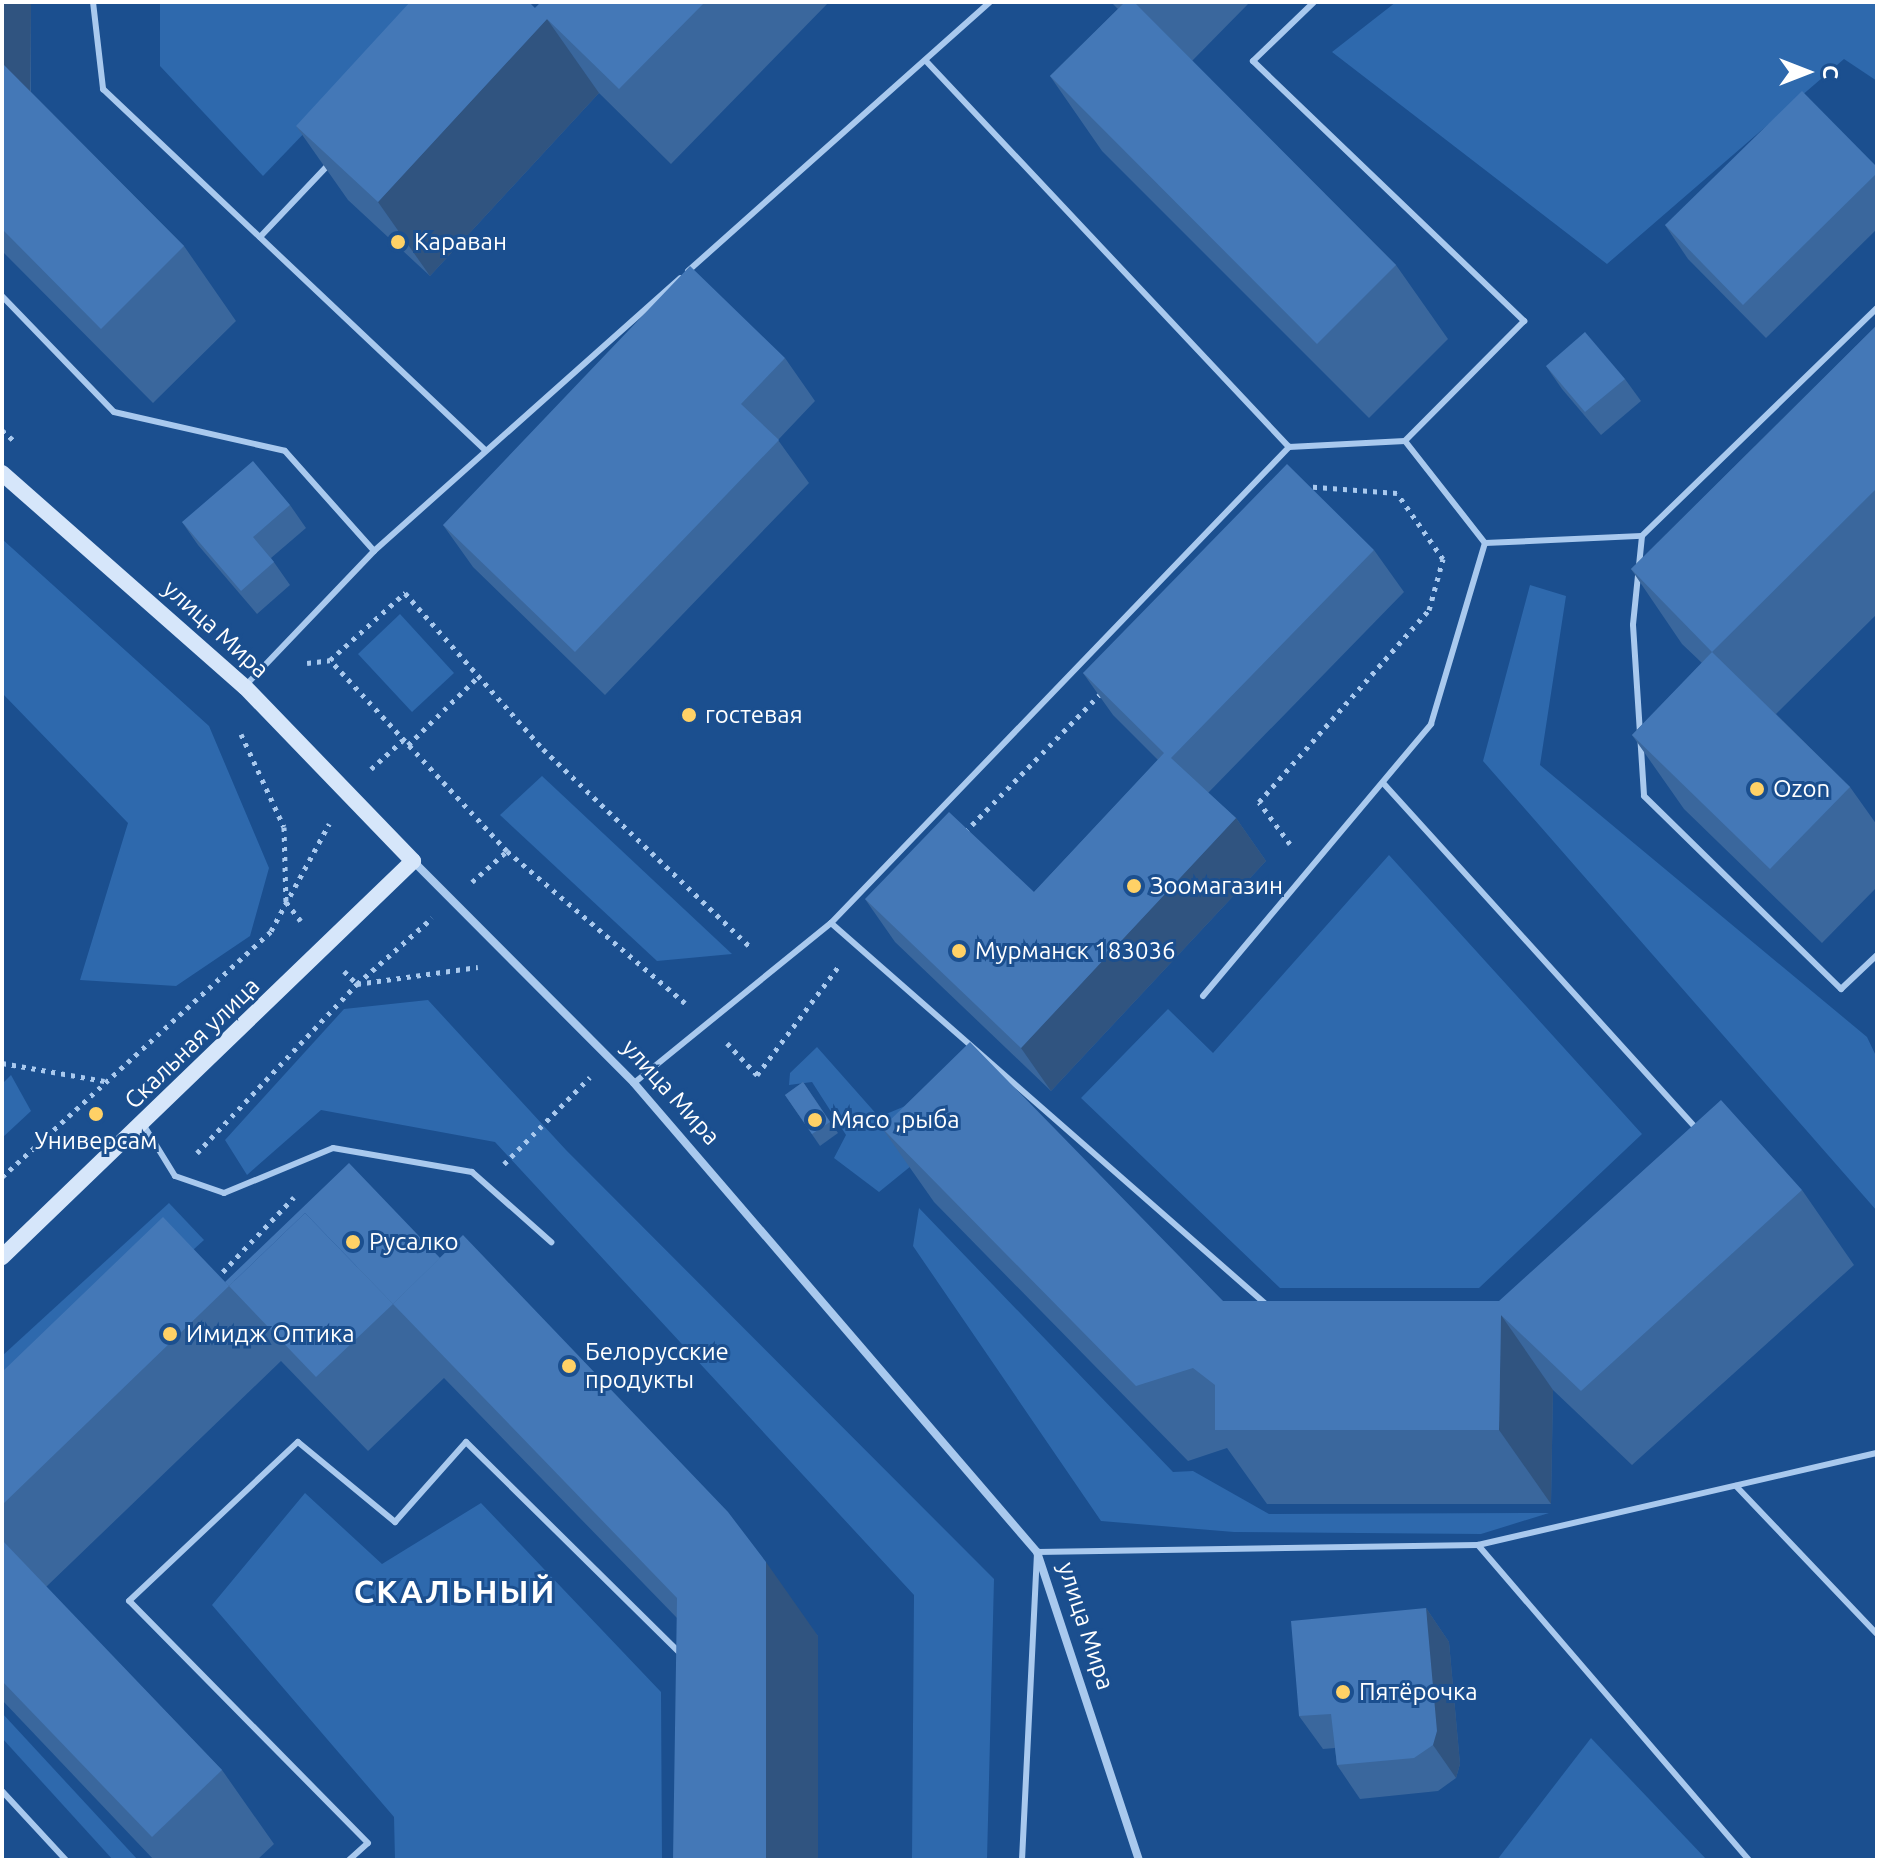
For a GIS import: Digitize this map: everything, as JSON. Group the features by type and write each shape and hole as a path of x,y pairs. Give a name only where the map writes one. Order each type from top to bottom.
{"street":[{"name":"улица Мира","path":"2,473 245,687 634,1083 1037,1552 1139,1860"},
{"name":"Скальная улица","path":"2,1257 413,861"}],"lane":[{"path":"93,2 103,89 485,450"},
{"path":"245,687 374,551 990,2"},
{"path":"634,1083 710,1025 831,923 1289,447 1405,441 1524,321 1253,61 1314,2"},
{"path":"926,61 1289,447"},
{"path":"260,237 334,158"},
{"path":"2,296 114,412 285,451 374,551"},
{"path":"1877,308 1642,536 1633,625 1644,796 1841,989 1877,955"},
{"path":"1405,441 1485,543"},
{"path":"1485,543 1642,536"},
{"path":"1203,996 1384,784 1431,724 1485,543"},
{"path":"1384,784 1707,1139"},
{"path":"831,923 1276,1312"},
{"path":"143,1124 175,1176 224,1193 333,1148 472,1172 551,1242"},
{"path":"349,1860 368,1843 129,1601 298,1442 395,1522 466,1442 689,1662"},
{"path":"1022,1860 1037,1552 1478,1545 1877,1453"},
{"path":"1736,1486 1877,1634"},
{"path":"1478,1545 1749,1860"},
{"path":"2,1791 66,1860"}],"path":[{"path":"1281,855 1291,843 1259,802 1429,610 1443,559 1397,493 1306,483 1295,494"},
{"path":"773,969 543,749 405,593 330,660 507,851 710,1025 757,1075 855,944"},
{"path":"408,745 479,676"},
{"path":"957,840 1110,684"},
{"path":"2,1177 271,931 286,902 284,827 234,720"},
{"path":"175,1176 357,984 480,967 492,977"},
{"path":"585,1060 606,1083"},
{"path":"2,1063 105,1082"},
{"path":"484,1182 596,1071"},
{"path":"213,1282 302,1187"}],"shaded area":[{"path":"160,2 430,2 263,176 160,66"},
{"path":"1396,2 1877,2 1877,81 1844,59 1607,264 1332,52"},
{"path":"2,539 209,726 269,868 250,936 176,986 80,980 128,823 2,693"},
{"path":"1530,585 1566,596 1540,765 1867,1037 1877,1058 1877,1211 1483,761"},
{"path":"400,614 454,673 412,712 358,654"},
{"path":"542,776 732,954 657,961 500,815"},
{"path":"1389,855 1642,1134 1479,1288 1280,1288 1081,1098 1168,1009 1213,1053"},
{"path":"428,1000 566,1150 994,1579 987,1860 912,1860 914,1595 495,1142 321,1110 247,1175 225,1140 344,1009"},
{"path":"817,1047 879,1117 965,1081 986,1105 879,1192 834,1158 846,1135 812,1082 789,1085 790,1073"},
{"path":"11,1075 31,1111 2,1138 2,1084"},
{"path":"169,1203 204,1240 2,1423 2,1356"},
{"path":"919,1208 1173,1472 1193,1471 1269,1514 1549,1513 1481,1534 1234,1532 1101,1521 913,1246"},
{"path":"305,1493 382,1564 481,1503 661,1692 662,1860 395,1860 394,1817 212,1605"},
{"path":"2,1713 138,1860 113,1860 2,1738"},
{"path":"1591,1738 1707,1860 1497,1860"}],"building":[{"path":"410,2 529,2 535,8 541,2 705,2 619,89 547,19 378,202 296,126"},
{"path":"1125,2 1134,2 1396,265 1317,344 1050,76"},
{"path":"2,63 184,246 101,329 2,229"},
{"path":"1802,91 1877,167 1877,173 1743,305 1665,225"},
{"path":"690,266 785,358 741,404 779,440 575,652 443,525"},
{"path":"1877,325 1877,488 1712,652 1631,569"},
{"path":"1585,332 1625,379 1585,412 1546,366"},
{"path":"253,461 290,505 253,537 274,562 241,591 182,522"},
{"path":"1287,464 1374,550 1171,758 1236,818 1021,1048 865,899 949,812 1034,892 1164,753 1083,673"},
{"path":"1712,652 1850,787 1770,869 1632,735"},
{"path":"970,1042 1223,1301 1499,1301 1721,1100 1802,1190 1581,1391 1501,1315 1499,1430 1215,1430 1215,1385 1193,1368 1136,1386 882,1128"},
{"name":"Мясо ,рыба","path":"803,1082 830,1122 812,1134 785,1095"},
{"path":"349,1163 440,1258 393,1304 305,1213 229,1286 225,1282"},
{"path":"305,1213 393,1304 316,1377 229,1286"},
{"path":"163,1217 229,1286 2,1505 2,1372"},
{"path":"463,1235 728,1512 766,1562 766,1860 673,1860 677,1598 393,1304"},
{"path":"2,1540 222,1770 152,1837 2,1681"},
{"path":"1426,1608 1437,1731 1433,1745 1414,1758 1337,1765 1331,1714 1299,1716 1291,1621"}],"place":[{"name":"Караван","path":"398,242"},
{"name":"гостевая","path":"689,715"},
{"name":"Ozon","path":"1757,789"},
{"name":"Зоомагазин","path":"1134,886"},
{"name":"Мурманск 183036","path":"959,951"},
{"name":"Универсам","path":"96,1114"},
{"name":"Мясо ,рыба","path":"815,1120"},
{"name":"Русалко","path":"353,1242"},
{"name":"Имидж Оптика","path":"170,1334"},
{"name":"Белорусские продукты","path":"569,1366"},
{"name":"Пятёрочка","path":"1343,1692"}],"district":[{"name":"СКАЛЬНЫЙ","path":"455,1591"}]}
